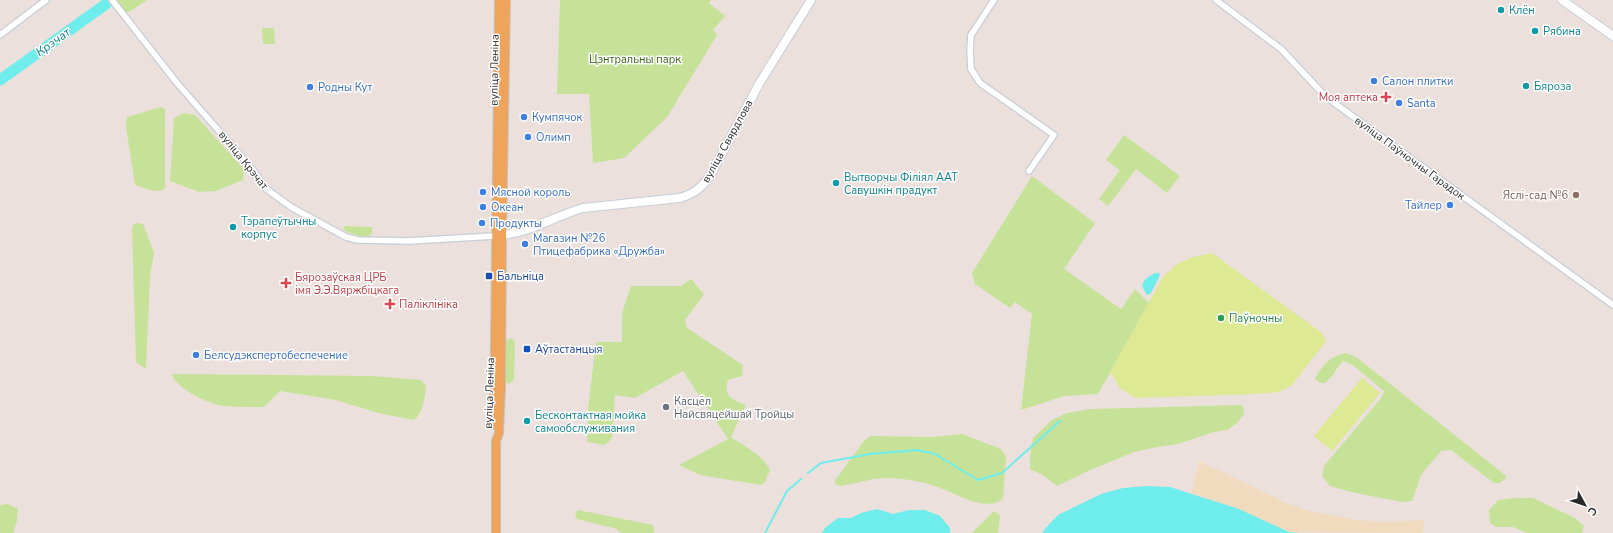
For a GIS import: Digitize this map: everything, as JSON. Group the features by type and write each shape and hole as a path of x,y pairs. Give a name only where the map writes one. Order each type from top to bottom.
{"main road":[{"name":"вуліца Леніна","path":"498,236 499,0"},
{"name":"вуліца Леніна","path":"496,533 496,442 494,432 498,236 506,0"},
{"name":"вуліца Свярдлова","path":"498,236 523,232 572,211 583,208 679,198 690,195 698,190 706,182 712,172 766,72 810,0"},
{"path":"1562,0 1613,36"}],"street":[{"path":"0,35 46,0"},
{"name":"вуліца Крэчат","path":"112,0 177,83 254,171 265,188 290,207 346,237 358,240 408,241 498,236"},
{"path":"994,0 971,35 971,68 980,83 1054,136 1029,171"},
{"name":"вуліца Паўночны Гарадок","path":"1216,0 1281,49 1326,97 1613,305"}],"green space":[{"path":"116,0 147,0 129,12 125,11"},
{"name":"Цэнтральны парк","path":"560,0 711,0 709,3 725,16 713,30 717,35 667,117 624,158 593,163 589,94 557,94"},
{"path":"262,28 274,28 275,44 263,44"},
{"path":"161,107 165,109 165,188 161,191 150,190 135,185 126,126 127,117"},
{"path":"184,113 195,115 242,167 244,172 243,180 216,191 199,192 170,181 174,118"},
{"path":"1124,135 1180,176 1167,193 1136,169 1108,206 1099,199 1120,170 1106,160"},
{"path":"1032,176 1095,223 1064,269 1121,309 1135,289 1149,303 1098,394 1064,396 1021,410 1032,314 1015,302 1010,308 975,284 972,273"},
{"path":"137,223 143,224 154,253 150,276 146,369 136,362 132,229 133,225"},
{"path":"344,226 372,227 372,233 369,236 362,237 345,231"},
{"name":"Паўночны","path":"1212,253 1322,333 1326,341 1292,385 1279,392 1136,398 1120,388 1110,372 1163,277 1177,264 1193,257"},
{"path":"691,279 704,294 685,320 687,328 743,365 742,376 728,380 727,386 730,397 746,405 731,437 753,451 767,465 770,470 765,482 761,485 700,475 679,465 728,439 683,371 635,398 615,395 612,438 605,445 587,442 588,409 596,342 622,342 622,313 631,286 681,286"},
{"path":"511,338 515,341 514,380 509,384 504,380 504,342"},
{"path":"1346,353 1356,357 1505,475 1506,478 1499,483 1494,483 1451,450 1441,451 1421,475 1412,501 1402,502 1351,492 1330,486 1322,476 1324,466 1382,397 1384,391 1354,366 1343,361 1325,383 1320,383 1315,379 1327,362"},
{"path":"172,374 372,376 421,380 426,386 420,413 414,420 378,413 336,400 280,391 264,407 217,405 186,390 179,385"},
{"path":"1362,378 1380,393 1332,451 1314,436"},
{"path":"1241,405 1244,409 1244,414 1236,424 1227,430 1214,432 1178,444 1134,452 1057,486 1043,475 1030,469 1033,438 1052,420 1067,413 1091,409"},
{"path":"962,434 1001,449 1006,457 1003,498 996,503 978,503 932,485 903,479 874,479 838,486 834,482 864,441 870,436 933,437"},
{"path":"1533,498 1575,518 1584,526 1582,533 1527,533 1513,527 1496,527 1490,523 1489,510 1498,500"},
{"path":"8,504 18,509 17,521 13,533 0,533 0,505"},
{"path":"578,510 653,525 654,533 621,533 617,529 577,519 575,514"},
{"path":"994,511 1000,516 998,533 972,533"}],"sand":[{"path":"1199,461 1282,501 1305,510 1355,520 1384,522 1424,520 1423,533 1289,532 1239,509 1191,493"}],"water":[{"path":"1155,273 1159,273 1160,275 1151,293 1147,295 1142,286 1147,278"},
{"path":"1147,486 1170,487 1239,509 1289,532 1299,533 1043,533 1043,531 1058,515 1101,494 1123,488"},
{"path":"877,509 893,514 909,510 925,510 940,516 950,528 950,533 822,533 825,528 838,518 851,518 861,513"}],"waterway":[{"name":"Крэчат","path":"0,80 106,4"},
{"path":"808,473 821,463 870,454 917,450 935,454 978,480 1002,473 1060,421"},
{"path":"765,533 787,491 801,479"}],"place":[{"name":"Клён","path":"1501,10"},
{"name":"Рябина","path":"1535,31"},
{"name":"Салон плитки","path":"1374,81"},
{"name":"Бяроза","path":"1526,86"},
{"name":"Родны Кут","path":"310,87"},
{"name":"Моя аптека","path":"1386,97"},
{"name":"Santa","path":"1399,103"},
{"name":"Кумпячок","path":"524,117"},
{"name":"Олимп","path":"528,137"},
{"name":"Вытворчы Філіял ААТ Савушкін прадукт","path":"836,183"},
{"name":"Мясной король","path":"483,192"},
{"name":"Яслі-сад №6","path":"1576,195"},
{"name":"Тайлер","path":"1450,205"},
{"name":"Океан","path":"483,207"},
{"name":"Продукты","path":"482,223"},
{"name":"Тэрапеўтычны корпус","path":"233,227"},
{"name":"Магазин №26 Птицефабрика «Дружба»","path":"525,244"},
{"name":"Бальніца","path":"489,276"},
{"name":"Бярозаўская ЦРБ імя Э.Э.Вяржбіцкага","path":"286,283"},
{"name":"Паліклініка","path":"390,304"},
{"name":"Паўночны","path":"1221,318"},
{"name":"Аўтастанцыя","path":"527,349"},
{"name":"Белсудэкспертобеспечение","path":"196,355"},
{"name":"Касцёл Найсвяцейшай Тройцы","path":"666,407"},
{"name":"Бесконтактная мойка самообслуживания","path":"527,421"}]}
